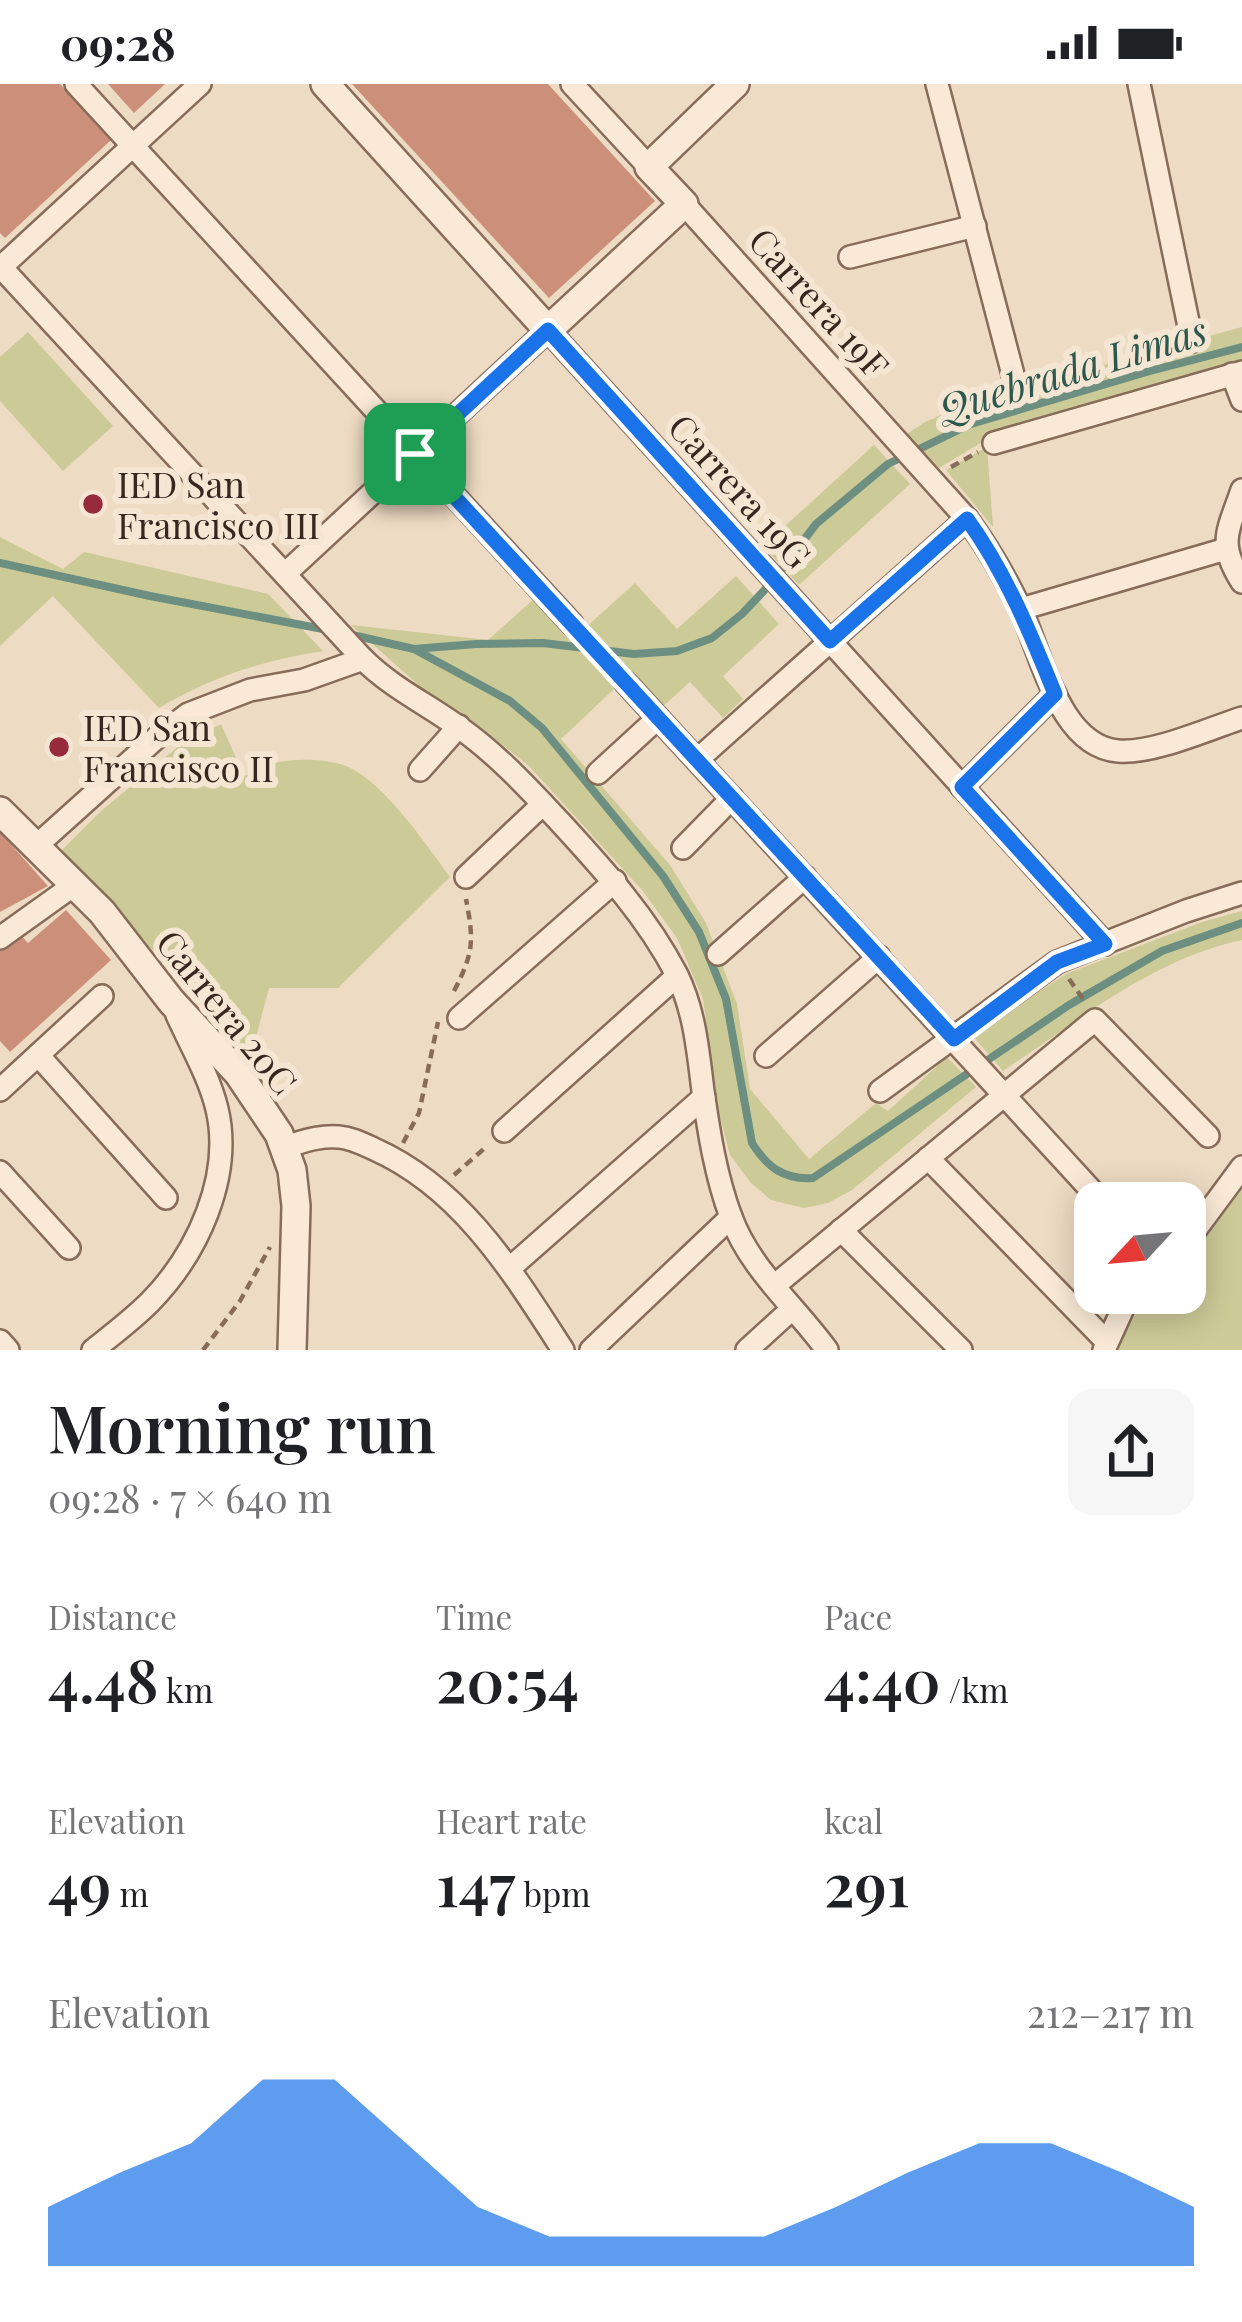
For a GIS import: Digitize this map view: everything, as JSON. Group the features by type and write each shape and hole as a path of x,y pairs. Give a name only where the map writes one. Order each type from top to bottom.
{"street":[{"path":"76,84 572,624"},
{"path":"200,84 0,267 357,651 406,695 459,727 504,763 615,881 677,976 687,1000 719,1177 740,1238 827,1349"},
{"name":"Carrera 19G","path":"325,84 1105,944"},
{"name":"Carrera 19F","path":"572,84 967,519 1021,609 1055,694 1083,736 1116,751 1158,745 1242,718"},
{"path":"650,167 735,84"},
{"path":"937,84 1016,386"},
{"path":"1139,84 1192,340"},
{"path":"285,574 683,204"},
{"path":"850,257 975,226"},
{"path":"994,443 1237,373 1242,400"},
{"path":"1242,490 1225,540 1242,582"},
{"path":"697,760 967,519"},
{"path":"1021,609 1226,550"},
{"path":"35,847 188,714 250,690 304,680 357,651"},
{"path":"626,683 1084,1182"},
{"path":"962,787 1055,694"},
{"path":"598,773 658,718"},
{"path":"421,770 459,727"},
{"path":"683,848 732,799"},
{"path":"466,877 543,804"},
{"name":"Carrera 20C","path":"0,811 116,929 171,1001 238,1073 268,1114 284,1147 315,1138 349,1139 395,1158 479,1229 563,1350"},
{"path":"718,954 805,877"},
{"path":"459,1018 615,881"},
{"path":"0,938 74,885"},
{"path":"880,1091 960,1046 1057,962 1242,893"},
{"path":"766,1057 879,957"},
{"path":"504,1131 677,976"},
{"path":"3,1081 102,996"},
{"path":"93,1350 136,1315 166,1282 205,1218 218,1183 221,1143 216,1104 171,1001"},
{"path":"774,1286 1095,1020 1208,1136"},
{"path":"38,1055 166,1198"},
{"path":"510,1268 704,1097"},
{"path":"284,1147 294,1183 296,1222 292,1350"},
{"path":"928,1158 1106,1346 1120,1314"},
{"path":"1206,1216 1242,1168"},
{"path":"0,1172 69,1248"},
{"path":"591,1350 731,1217"},
{"path":"841,1230 961,1350"},
{"path":"747,1350 792,1309"},
{"path":"0,1341 8,1350"}],"path":[{"path":"923,470 994,443"},
{"path":"572,624 626,683"},
{"path":"437,1190 504,1131"},
{"path":"202,1350 240,1301 268,1250 296,1222"}],"shaded area":[{"path":"1242,327 1242,364 992,436 939,468 907,434 973,401"},
{"path":"28,332 113,426 63,471 0,401 0,357"},
{"path":"874,445 910,484 799,585 763,546"},
{"path":"987,447 993,527 946,470"},
{"path":"0,537 63,569 84,552 268,594 323,651 238,671 159,708 53,596 0,646"},
{"path":"736,576 779,624 723,676 743,699 723,718 690,682 661,708 630,674 561,739 670,865 706,923 737,1004 750,1089 809,1159 876,1103 888,1111 947,1057 976,1087 852,1190 828,1203 804,1208 771,1200 730,1155 703,999 677,938 642,890 529,766 464,714 432,697 351,625 488,640 535,598 573,639 635,583 677,629"},
{"path":"221,724 244,776 279,762 304,760 339,764 360,773 403,815 450,877 338,988 269,988 251,1056 61,851 180,745"},
{"path":"1242,911 1242,940 1177,961 1147,977 1003,1071 972,1035 1066,974"},
{"path":"1242,1158 1242,1350 1115,1350 1136,1314 1206,1314 1206,1207"}],"building":[{"path":"0,84 60,84 111,140 5,238 0,233"},
{"path":"108,84 165,84 134,113"},
{"path":"352,84 548,84 655,201 549,298"},
{"path":"0,832 48,886 0,912"},
{"path":"66,910 111,960 10,1052 0,1041 0,945 16,930 28,943"}],"waterway":[{"name":"Quebrada Limas","path":"348,634 414,649 543,643 634,654 677,651 712,638 742,614 816,524 888,464 971,424 1242,347"},
{"name":"Quebrada Limas","path":"0,563 328,630"},
{"path":"414,649 510,701 542,728 663,876 699,932 726,999 752,1143 770,1165 785,1174 813,1178 1069,1005 1162,951 1242,923"}],"place":[{"name":"IED San Francisco III","path":"93,504"},
{"name":"IED San Francisco II","path":"59,747"}],"route":[{"path":"548,330 830,641 967,519 1021,609 1055,694 962,787 1105,944 1057,962 954,1039 415,454 548,330"}]}
